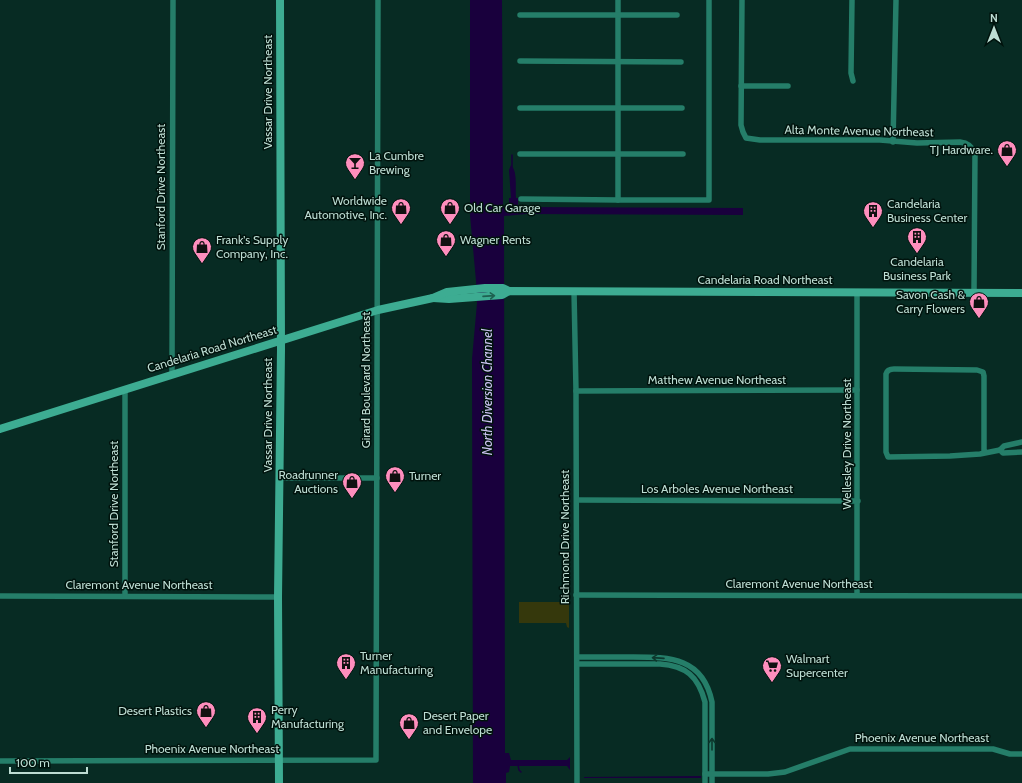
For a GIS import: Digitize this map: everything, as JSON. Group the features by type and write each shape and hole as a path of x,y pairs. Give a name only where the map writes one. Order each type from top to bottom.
{"main road":[{"name":"Vassar Drive Northeast","path":"279,783 278,596 280,478 280,0"},
{"name":"Candelaria Road Northeast","path":"0,429 378,310 433,298 448,299 469,293 502,295 509,291 1022,292"}],"street":[{"name":"Stanford Drive Northeast","path":"172,374 173,0"},
{"name":"Girard Boulevard Northeast","path":"376,760 378,0"},
{"path":"618,0 618,200"},
{"path":"521,199 709,200 709,0"},
{"path":"742,0 741,86 788,86"},
{"path":"852,0 853,81"},
{"path":"893,142 896,0"},
{"path":"520,15 677,15"},
{"path":"520,61 681,62"},
{"name":"Alta Monte Avenue Northeast","path":"741,86 741,125 746,138 760,140 880,140 917,143 960,142 966,143 972,147 975,153 974,292"},
{"path":"520,108 682,108"},
{"path":"520,154 683,154"},
{"name":"Richmond Drive Northeast","path":"574,292 577,500 577,783"},
{"name":"Wellesley Drive Northeast","path":"857,292 857,595"},
{"path":"984,452 983,372 977,370 901,369 889,370 887,372 886,452 888,457 980,454 1000,450 1004,446 1022,442"},
{"name":"Stanford Drive Northeast","path":"125,389 125,596"},
{"name":"Matthew Avenue Northeast","path":"576,391 857,390"},
{"path":"1000,450 1003,453 1022,452"},
{"path":"280,478 377,478"},
{"name":"Los Arboles Avenue Northeast","path":"577,500 858,501"},
{"name":"Claremont Avenue Northeast","path":"576,595 1022,596"},
{"name":"Claremont Avenue Northeast","path":"0,596 278,596"},
{"path":"577,658 654,657 673,659 683,662 696,670 704,680 709,690 712,702 709,774 706,783"},
{"path":"577,664 660,664 672,665 687,671 698,682 705,702 709,774 712,783"},
{"name":"Phoenix Avenue Northeast","path":"709,774 768,774 785,772 850,749 993,749 1010,754 1022,754"},
{"name":"Phoenix Avenue Northeast","path":"0,761 376,760"}],"green space":[{"path":"519,602 569,602 569,628 567,627 566,623 519,623"}],"water":[{"name":"North Diversion Channel","path":"470,0 502,0 503,206 509,206 509,198 511,198 509,170 511,165 515,172 516,198 518,198 518,205 522,207 743,208 743,215 526,214 504,216 505,753 509,753 511,760 567,760 570,757 570,770 567,766 510,766 509,772 506,773 506,783 473,783 472,359 477,303 470,215"},
{"path":"701,776 701,778 584,778 584,777"}],"waterway":[{"path":"512,155 512,167"},
{"path":"518,765 521,772"}],"place":[{"name":"TJ Hardware.","path":"1007,167"},
{"name":"La Cumbre Brewing","path":"355,180"},
{"name":"Worldwide Automotive, Inc.","path":"401,225"},
{"name":"Old Car Garage","path":"450,225"},
{"name":"Candelaria Business Center","path":"873,228"},
{"name":"Candelaria Business Park","path":"917,254"},
{"name":"Wagner Rents","path":"446,257"},
{"name":"Frank's Supply Company, Inc.","path":"202,264"},
{"name":"Savon Cash & Carry Flowers","path":"979,319"},
{"name":"Turner","path":"395,493"},
{"name":"Roadrunner Auctions","path":"352,499"},
{"name":"Turner Manufacturing","path":"346,680"},
{"name":"Walmart Supercenter","path":"772,683"},
{"name":"Desert Plastics","path":"206,728"},
{"name":"Perry Manufacturing","path":"257,734"},
{"name":"Desert Paper and Envelope","path":"409,740"}]}
